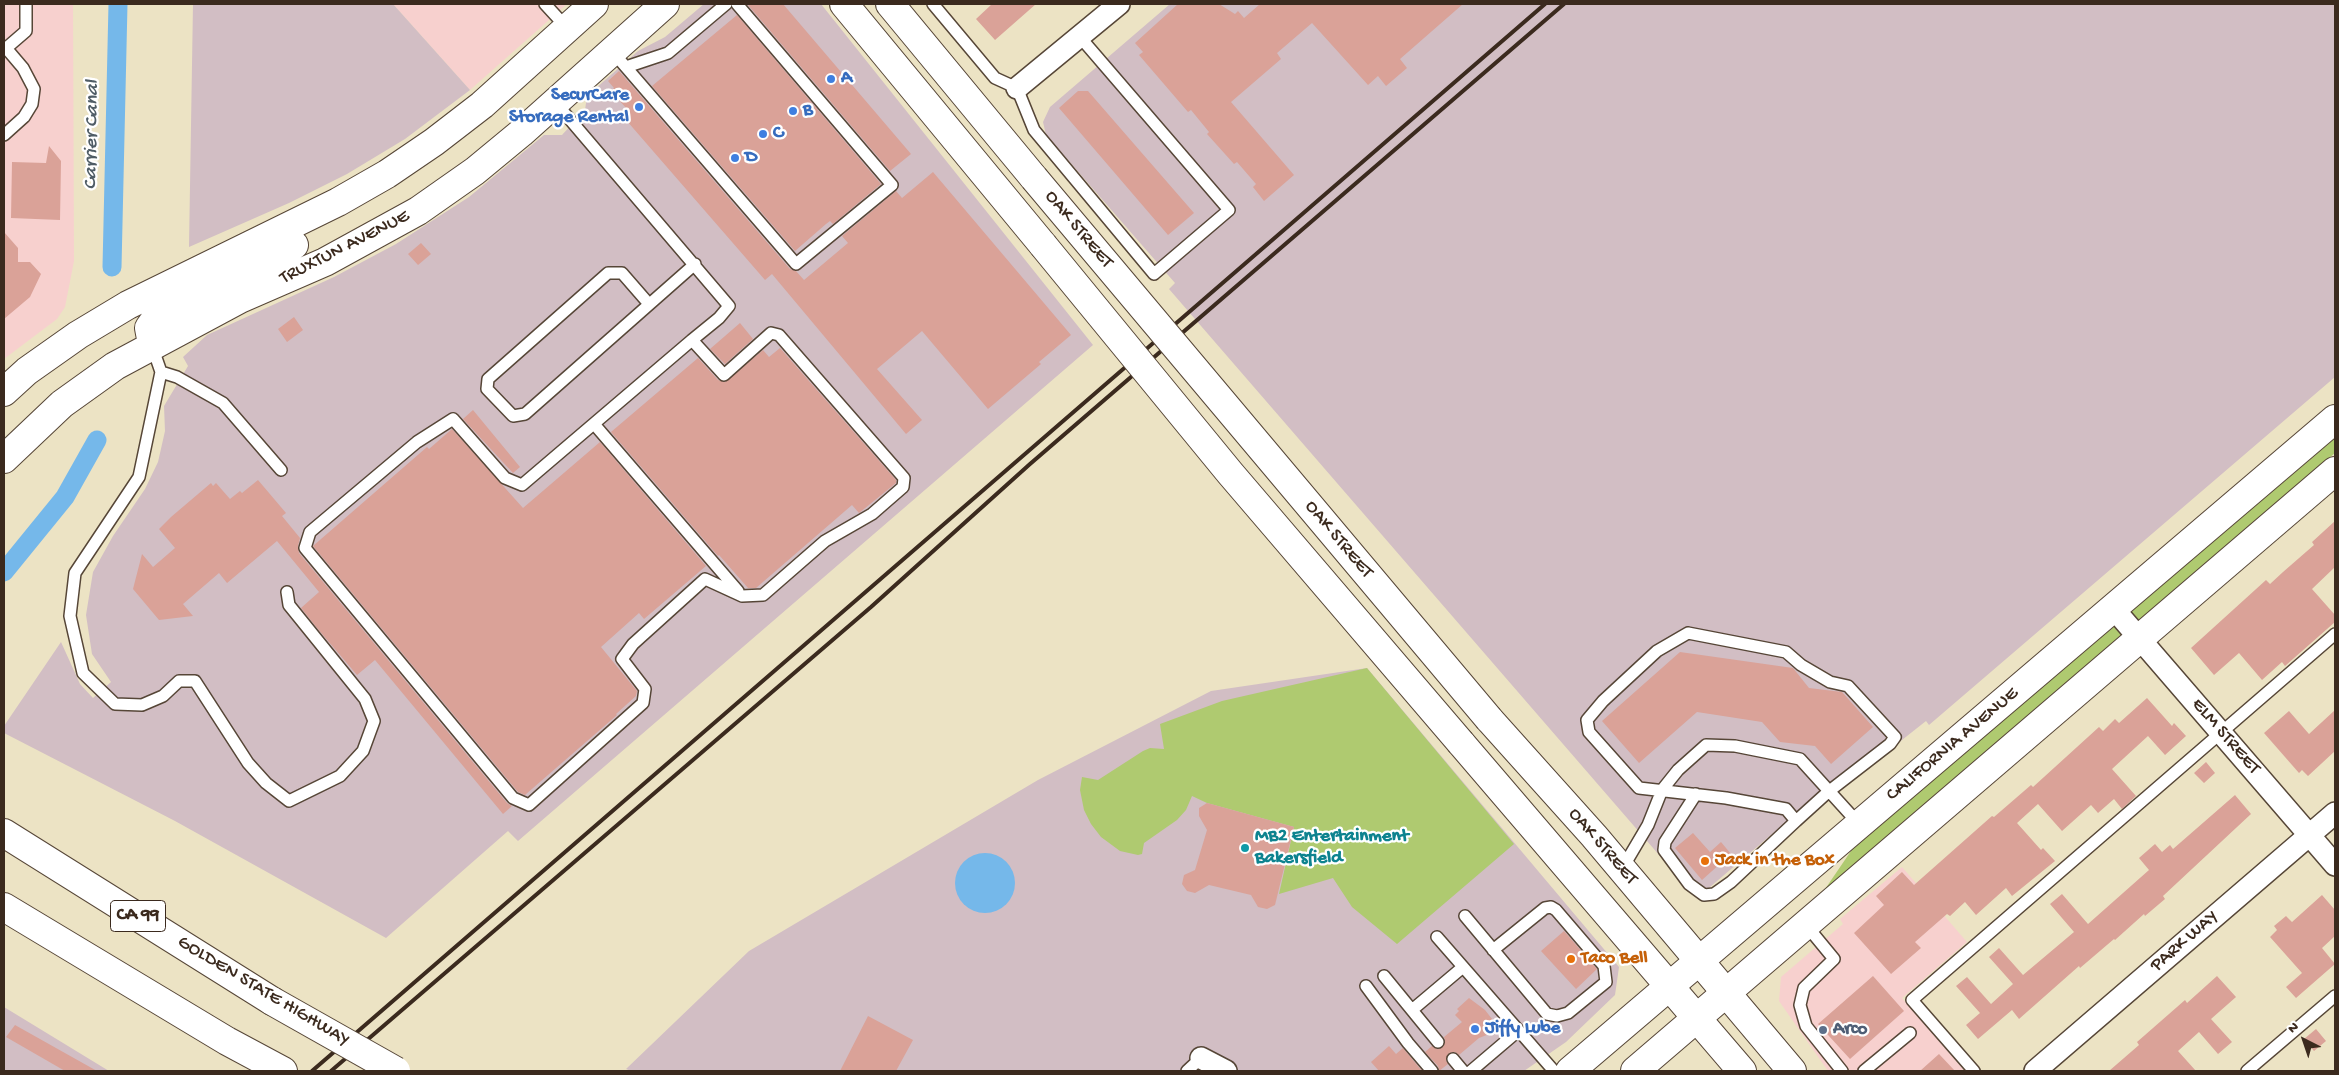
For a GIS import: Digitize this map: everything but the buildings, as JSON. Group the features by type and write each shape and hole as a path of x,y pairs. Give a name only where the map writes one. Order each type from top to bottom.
{"main road":[{"path":"4,392 27,371 128,305 338,202 387,174 434,142 482,105 594,4"},
{"name":"TRUXTUN AVENUE","path":"4,459 20,441 62,404 115,366 152,344 240,299 325,262 418,211 475,171 555,102 619,59 665,4"},
{"name":"OAK STREET","path":"844,4 940,118 1224,466 1669,987 1735,1069"},
{"name":"OAK STREET","path":"890,4 1489,719 1622,869 1792,1071"},
{"path":"152,344 150,328 159,314 212,284 358,212 388,193 434,142"},
{"name":"CALIFORNIA AVENUE","path":"1570,1071 2335,419"},
{"path":"1641,1070 1696,1019 1805,924 2335,471"},
{"name":"GOLDEN STATE HIGHWAY","path":"4,833 272,1000 396,1071"},
{"path":"4,906 227,1041 283,1071"}],"street":[{"path":"1017,88 1119,4"},
{"name":"ELM STREET","path":"2114,609 2335,865"},
{"name":"PARK WAY","path":"2035,1071 2335,813"},
{"path":"1194,1065 1226,1071"}],"lane":[{"path":"4,135 24,117 32,104 34,89 23,68 5,49 26,31 26,4"},
{"path":"545,4 566,28"},
{"path":"619,59 668,53 726,4"},
{"path":"619,59 796,264 892,185 738,4"},
{"path":"932,4 995,78 1017,88 1034,130 1154,274 1229,210 1080,37"},
{"path":"555,102 729,306 719,318 692,340 522,485 505,478 453,419 417,442 310,532 305,548 513,798 529,805 644,704 645,689 622,659 633,644 705,579 742,596 763,595 825,541 872,514 903,487 904,478 779,335 771,334 724,375 692,340"},
{"path":"649,304 622,273 608,272 488,379 487,389 513,416 525,414 695,264"},
{"path":"152,344 161,372 139,477 75,574 70,616 83,673 115,704 142,705 163,696 179,681 195,681 248,763 266,783 289,801 340,776 363,751 374,721 364,699 289,605 287,592"},
{"path":"161,372 177,377 223,403 282,470"},
{"path":"594,424 742,596"},
{"path":"1696,794 1666,842 1664,850 1688,884 1704,895 1714,894 1731,882 1828,792 1890,744 1895,737 1848,686 1830,682 1800,665 1786,652 1688,633 1657,651 1603,701 1587,720 1589,732 1639,788 1696,794 1786,809 1796,821"},
{"path":"1974,1071 1912,1000 2335,634"},
{"path":"1622,869 1648,825 1662,790 1678,770 1706,745 1735,746 1800,759 1859,825"},
{"path":"1465,916 1493,950 1547,1014 1557,1016 1568,1013 1606,982 1604,966 1556,910 1551,907 1545,908 1493,950"},
{"path":"1805,924 1834,959 1804,988 1800,1005 1806,1026 1842,1071"},
{"path":"1437,937 1554,1071"},
{"path":"1412,1010 1463,967"},
{"path":"1384,976 1438,1042"},
{"path":"1366,986 1432,1071"},
{"path":"2247,1071 2335,996"},
{"path":"1470,1071 1518,1031"},
{"path":"1864,1071 1910,1033"},
{"path":"1453,1060 1463,1071"}],"shaded area":[{"path":"4,4 73,4 74,261 65,307 57,319 4,359"},
{"path":"193,4 393,4 470,90 405,139 347,174 289,203 189,247"},
{"path":"393,4 567,4 470,90"},
{"path":"704,4 821,4 1093,345 518,841 508,831 386,938 175,821 4,733 4,726 61,642 80,684 93,698 111,682 92,654 86,615 93,572 113,536 145,489 158,462 165,431 164,406 188,366 183,357 207,335 334,277 396,244 469,197 544,135 562,135 585,110 587,96 638,51 665,37"},
{"path":"1170,4 2335,4 2335,377 1929,725 1926,721 1830,797 1778,829 1703,893 1692,893 1169,289 1175,283 1046,135 1043,122 1050,107"},
{"path":"1367,668 1619,967 1615,995 1566,1042 1524,1071 631,1071 626,1069 749,951 1038,780 1211,691"},
{"path":"1902,867 1967,942 1902,998 1965,1071 1828,1071 1779,1001 1781,977 1843,924 1840,919"},
{"path":"4,1007 109,1071 4,1071"}],"green space":[{"path":"2335,438 2335,453 1819,898 1853,848"},
{"path":"1367,668 1514,844 1397,944 1352,907 1333,878 1279,894 1294,827 1207,803 1192,796 1186,810 1177,820 1144,843 1142,854 1138,855 1120,851 1101,837 1091,824 1084,810 1080,790 1082,777 1098,780 1143,751 1150,748 1164,749 1160,724 1222,701"}],"water":[{"path":"979,853 991,853 1002,858 1010,866 1015,877 1013,895 1002,908 991,913 979,913 968,908 960,900 955,889 955,877 960,866 968,858"}],"waterway":[{"name":"Carrier Canal","path":"112,267 118,4"},
{"name":"Carrier Canal","path":"4,572 65,497 97,440"}],"railway":[{"path":"312,1071 1545,4"},
{"path":"331,1071 871,607 1030,464 1564,4"}],"place":[{"name":"A","path":"831,79"},
{"name":"SecurCare Storage Rental","path":"639,107"},
{"name":"B","path":"793,111"},
{"name":"C","path":"763,134"},
{"name":"D","path":"735,158"},
{"name":"MB2 Entertainment Bakersfield","path":"1245,848"},
{"name":"Jack in the Box","path":"1705,861"},
{"name":"Taco Bell","path":"1571,959"},
{"name":"Jiffy Lube","path":"1475,1029"},
{"name":"Arco","path":"1823,1030"}]}
